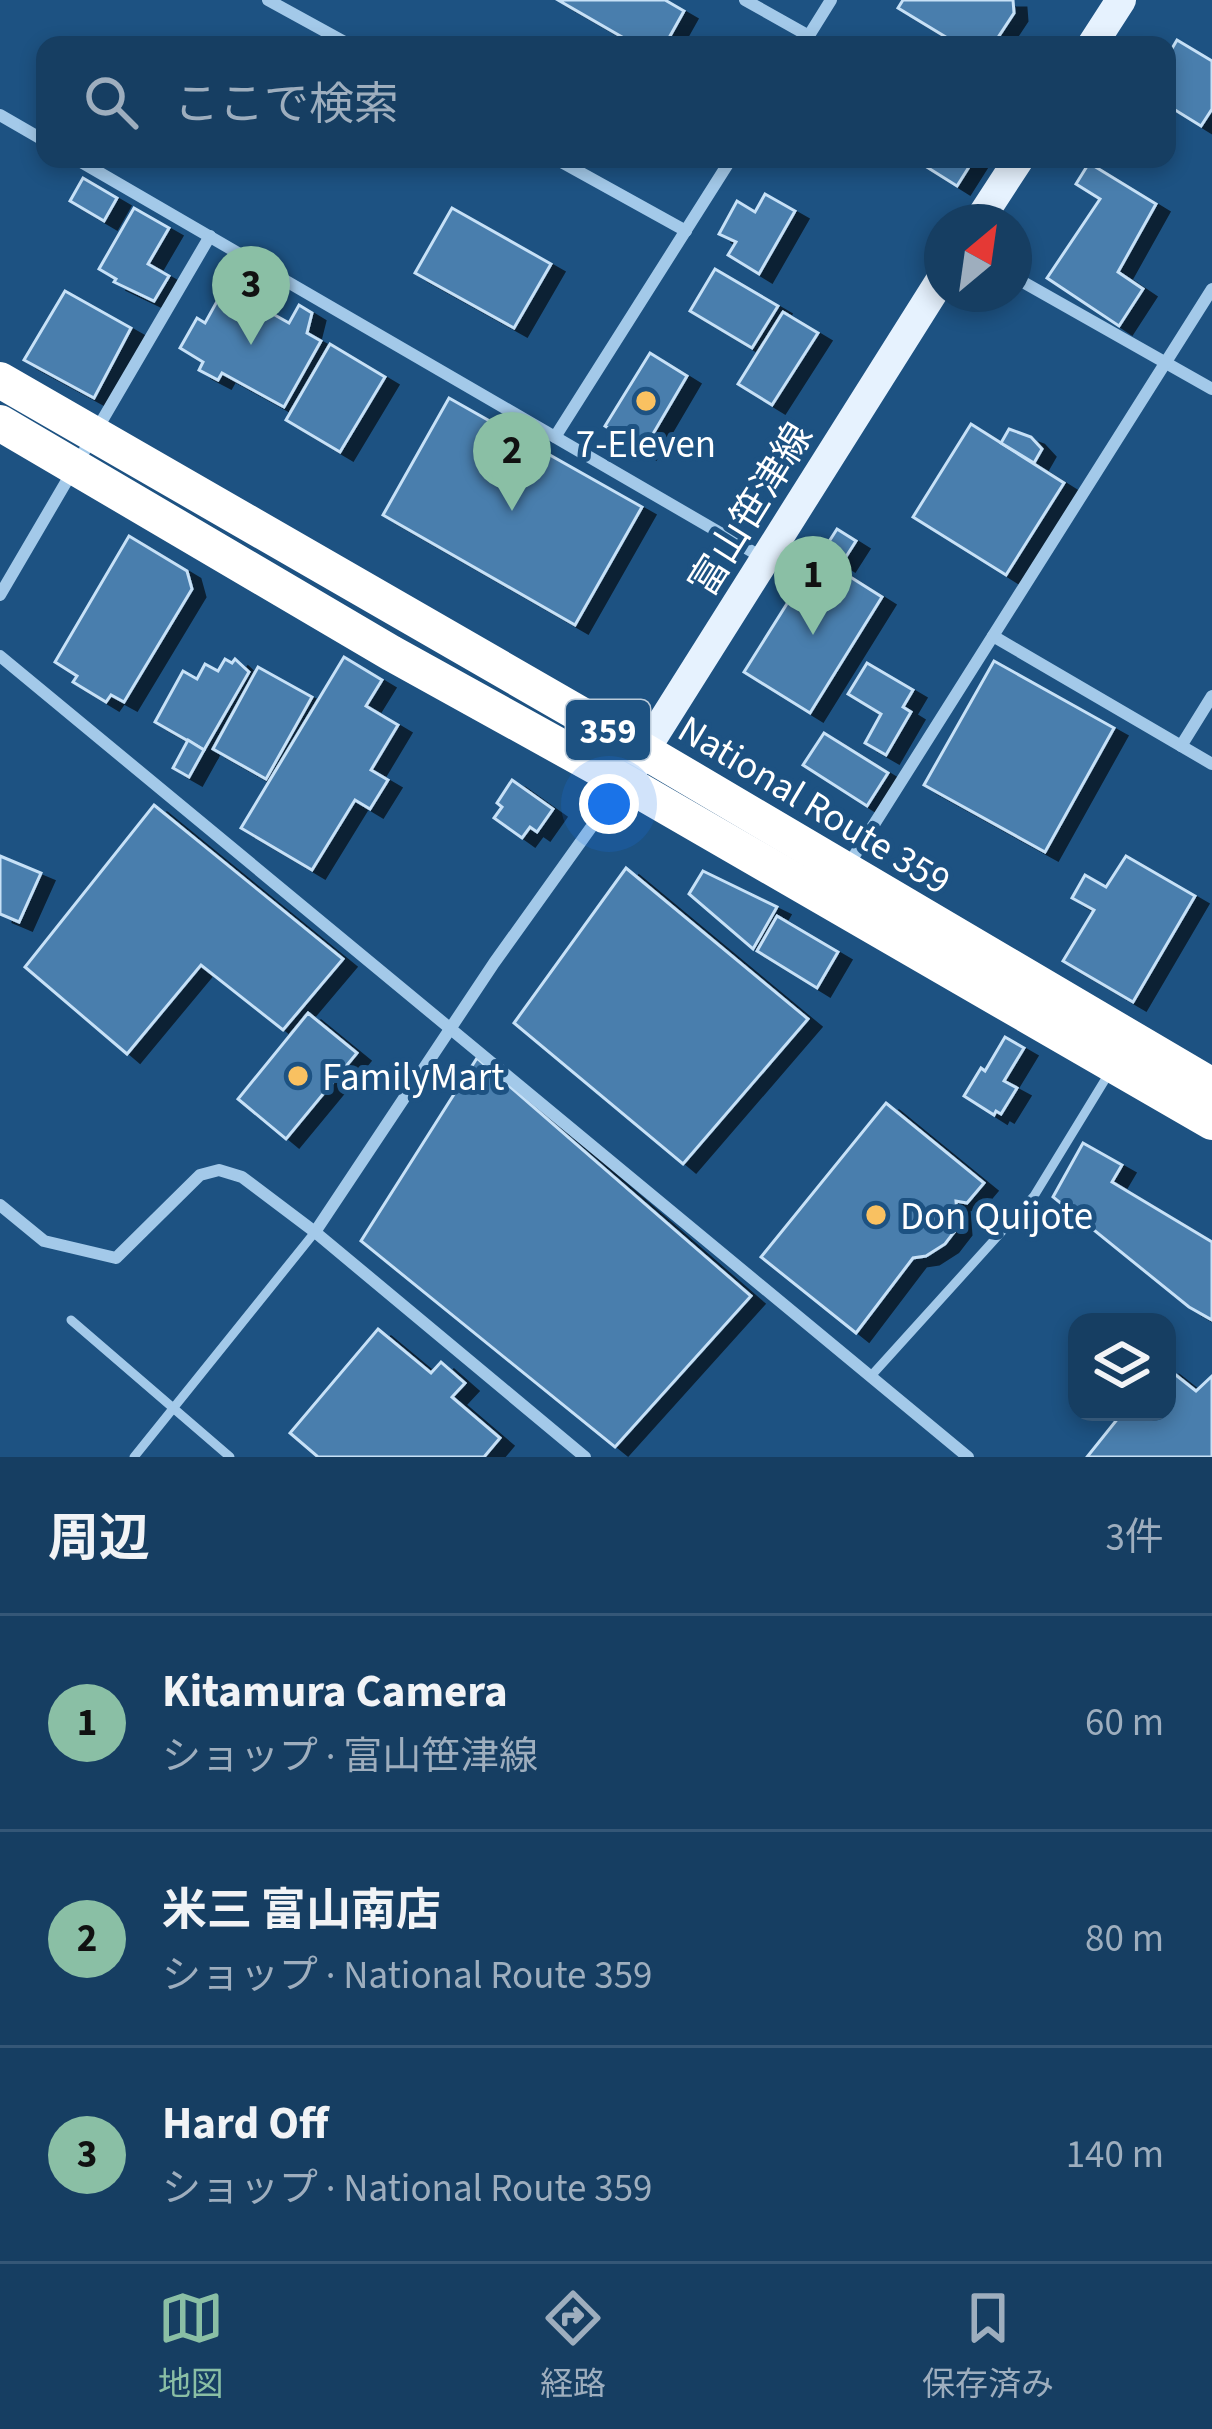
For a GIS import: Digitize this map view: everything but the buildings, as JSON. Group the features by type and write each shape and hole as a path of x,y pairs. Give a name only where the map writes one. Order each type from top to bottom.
{"highway":[{"name":"National Route 359","path":"0,380 1212,1122"},
{"name":"National Route 359","path":"0,423 391,653 845,871 1212,1086"}],"main road":[{"path":"1098,36 1121,0"},
{"path":"990,204 1013,168"},
{"name":"富山笹津線","path":"634,767 924,307"}],"street":[{"path":"268,0 334,36"},
{"path":"745,0 800,36"},
{"path":"808,36 831,0"},
{"path":"0,115 36,136"},
{"path":"92,168 765,559"},
{"path":"572,168 686,231"},
{"path":"555,437 725,168"},
{"path":"0,596 210,236"},
{"path":"1032,287 1212,389"},
{"path":"845,871 1212,290"},
{"path":"993,636 1212,764"},
{"path":"0,656 968,1457"},
{"path":"1181,746 1212,697"},
{"path":"315,1232 634,767"},
{"path":"0,1205 44,1241 116,1258 200,1174 219,1170 242,1177 586,1457"}],"lane":[{"path":"871,1376 1034,1196 1114,1066"},
{"path":"134,1457 315,1232"},
{"path":"70,1320 230,1457"}],"place":[{"name":"Hard Off","path":"251,345"},
{"name":"7-Eleven","path":"646,401"},
{"name":"米三 富山南店","path":"512,511"},
{"name":"Kitamura Camera","path":"813,635"},
{"name":"FamilyMart","path":"298,1076"},
{"name":"Don Quijote","path":"876,1215"}]}
